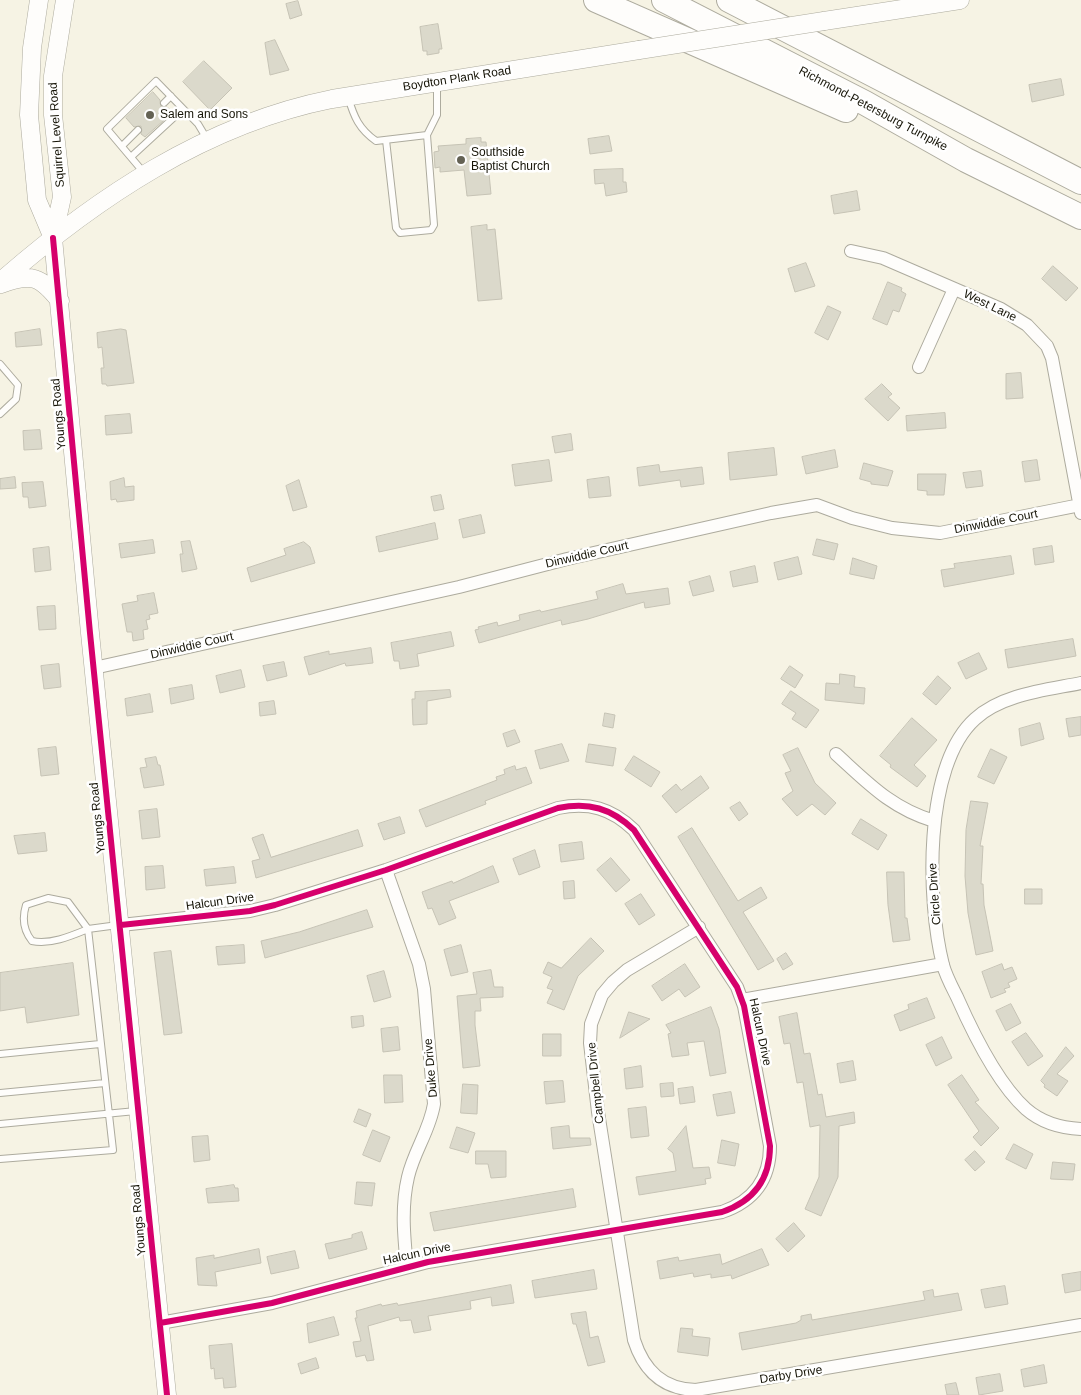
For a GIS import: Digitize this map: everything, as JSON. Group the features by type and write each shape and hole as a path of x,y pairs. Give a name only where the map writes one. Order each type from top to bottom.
{"highway":[{"path":"596,0 966,160"},
{"name":"Richmond-Petersburg Turnpike","path":"664,0 864,103 966,160 1081,217"},
{"path":"729,0 1081,182"}],"main road":[{"name":"Squirrel Level Road","path":"39,0 32,48 30,115 37,200 53,238"},
{"name":"Squirrel Level Road","path":"53,238 62,197 54,123 53,76 57,37 65,0"},
{"name":"Boydton Plank Road","path":"0,283 53,238 145,175 208,140 253,120 299,106 348,96 960,0"},
{"name":"Youngs Road","path":"53,238 167,1395"},
{"path":"0,283 18,278 33,277 47,285 60,301"}],"street":[{"name":"West Lane","path":"851,251 883,258 1014,317 1027,325 1047,346 1052,358 1080,509"},
{"path":"919,367 954,289"},
{"name":"Dinwiddie Court","path":"94,668 459,587 752,517 817,505 852,518 892,528 940,533 1080,509"},
{"name":"Circle Drive","path":"1081,683 1023,695 992,707 976,717 960,737 950,761 934,821 932,859 936,919 943,964 974,1035 1014,1097 1041,1119 1067,1128 1081,1129"},
{"path":"836,754 884,797 907,812 934,821"},
{"name":"Halcun Drive","path":"122,925 250,911 386,870 558,808 590,805 614,813 634,830 724,964 742,1000 770,1146 768,1168 763,1181 746,1202 722,1212 406,1267 272,1303 160,1323"},
{"name":"Duke Drive","path":"386,870 419,964 424,989 434,1104 432,1119 416,1155 407,1184 404,1228 406,1267"},
{"name":"Campbell Drive","path":"616,1230 598,1112 590,1043 591,1024 602,995 627,970 699,927"},
{"name":"Halcun Drive","path":"742,1000 943,964"},
{"name":"Darby Drive","path":"616,1230 638,1353 644,1363 661,1380 685,1390 1081,1326"}],"lane":[{"path":"145,175 132,156 106,128 156,81 198,124 208,140"},
{"path":"386,140 396,228 400,233 431,230 434,225 427,135 437,115 437,82"},
{"path":"164,103 171,96"},
{"path":"348,96 356,121 364,132 376,141 427,135"},
{"path":"132,156 184,109"},
{"path":"123,146 138,130"},
{"path":"0,364 18,385 16,399 0,414"},
{"path":"0,1160 113,1150 88,929 68,902 58,898 32,901 26,905 22,915 26,934 32,941 39,943 70,936 88,929 122,925"},
{"path":"0,1054 100,1044"},
{"path":"0,1093 105,1083"},
{"path":"0,1124 140,1111"}],"building":[{"path":"298,1 302,15 290,19 286,4"},
{"path":"438,24 442,49 439,49 439,53 427,55 427,51 423,51 420,27"},
{"path":"275,40 289,70 270,75 265,43"},
{"path":"204,61 232,88 210,110 183,82"},
{"path":"1061,79 1064,95 1032,102 1029,85"},
{"name":"Salem and Sons","path":"153,92 160,100 161,107 167,107 173,112 145,137 141,134 141,126 134,127 126,118"},
{"path":"609,136 612,151 590,154 588,139"},
{"name":"Southside Baptist Church","path":"481,138 481,142 486,142 491,194 467,196 464,170 440,172 440,167 435,168 434,152 439,151 438,146 466,144 466,139"},
{"path":"623,169 623,182 626,182 627,192 606,196 604,183 595,184 594,170"},
{"path":"857,191 860,210 834,214 831,196"},
{"path":"487,225 487,230 495,229 502,299 478,301 471,227"},
{"path":"806,263 815,286 795,292 788,269"},
{"path":"1053,266 1078,288 1066,301 1042,279"},
{"path":"888,282 902,288 901,291 906,294 899,312 893,310 887,325 873,319"},
{"path":"828,306 841,312 828,340 815,333"},
{"path":"40,329 42,345 16,347 15,333"},
{"path":"121,329 126,330 134,383 107,386 102,384 101,368 104,368 102,347 98,348 97,333"},
{"path":"1021,373 1023,398 1006,399 1006,374"},
{"path":"882,384 892,394 888,397 900,408 888,421 865,399"},
{"path":"945,413 946,428 907,431 906,416"},
{"path":"130,414 132,433 106,435 105,416"},
{"path":"40,430 42,449 24,450 23,431"},
{"path":"571,434 573,450 555,453 552,437"},
{"path":"774,448 777,475 730,480 728,453"},
{"path":"835,450 838,467 806,474 802,457"},
{"path":"549,460 552,481 515,486 512,465"},
{"path":"1037,460 1040,480 1025,482 1022,462"},
{"path":"864,463 893,471 888,486 871,484 871,482 860,479"},
{"path":"659,465 660,472 702,467 704,484 681,487 680,480 639,486 637,468"},
{"path":"981,471 983,486 966,488 963,473"},
{"path":"918,474 946,474 944,495 927,495 927,491 918,490"},
{"path":"15,477 16,488 0,489 0,479"},
{"path":"609,477 611,496 589,498 587,480"},
{"path":"124,478 125,487 134,486 134,500 117,502 116,499 111,500 110,482"},
{"path":"299,480 307,507 293,511 286,486"},
{"path":"43,482 46,506 29,508 28,497 23,497 22,483"},
{"path":"441,495 444,509 434,511 431,497"},
{"path":"481,515 485,533 463,538 459,520"},
{"path":"435,523 438,539 379,552 376,537"},
{"path":"817,539 838,544 834,560 813,555"},
{"path":"153,540 155,553 121,558 119,544"},
{"path":"190,541 197,569 182,572 180,554 183,554 181,542"},
{"path":"304,542 310,547 315,563 251,582 247,568 286,555 284,549"},
{"path":"1052,546 1054,562 1035,565 1033,549"},
{"path":"49,547 51,570 35,572 33,549"},
{"path":"1011,556 1014,574 944,587 941,570 955,568 954,564"},
{"path":"798,557 802,574 778,580 774,563"},
{"path":"853,558 877,566 874,579 850,574"},
{"path":"755,566 758,582 733,587 730,572"},
{"path":"710,576 714,591 693,596 689,582"},
{"path":"623,584 626,594 668,588 670,604 645,608 644,602 588,619 562,625 561,620 479,643 475,630 479,629 478,627 497,622 498,626 520,620 519,615 598,599 596,592"},
{"path":"154,593 158,613 149,615 150,619 146,620 148,629 143,630 144,639 133,641 132,632 127,632 122,604 138,601 137,596"},
{"path":"55,606 56,629 39,630 37,607"},
{"path":"451,632 454,646 417,654 419,666 400,669 399,661 394,661 391,643"},
{"path":"1073,639 1076,656 1008,668 1005,650"},
{"path":"371,648 373,663 346,666 345,663 309,675 304,657 329,651 329,654"},
{"path":"979,653 987,669 966,679 958,663"},
{"path":"284,662 287,676 267,681 263,666"},
{"path":"59,664 61,687 44,689 41,666"},
{"path":"790,666 803,675 795,688 781,679"},
{"path":"241,670 245,687 220,693 216,676"},
{"path":"840,674 855,676 854,687 865,688 864,704 825,700 826,683 839,684"},
{"path":"938,676 951,688 936,705 923,694"},
{"path":"192,685 194,699 171,704 169,689"},
{"path":"450,690 451,697 427,701 427,724 413,725 412,699 415,699 415,692"},
{"path":"791,691 819,710 806,728 792,719 796,713 782,704"},
{"path":"150,694 153,712 127,716 125,699"},
{"path":"274,701 276,714 260,716 259,703"},
{"path":"605,713 615,715 613,728 603,726"},
{"path":"1081,717 1081,735 1069,737 1066,719"},
{"path":"912,718 937,740 914,765 926,776 917,787 890,767 891,765 880,756"},
{"path":"1040,723 1044,739 1021,746 1019,729"},
{"path":"515,730 520,742 507,747 503,734"},
{"path":"562,744 569,761 540,769 535,751"},
{"path":"589,744 616,748 613,766 586,762"},
{"path":"56,747 59,774 41,776 38,749"},
{"path":"798,748 815,783 836,803 825,815 812,804 797,816 782,799 793,791 785,773 791,771 783,755"},
{"path":"991,749 1007,757 994,784 978,777"},
{"path":"634,756 660,772 651,787 625,770"},
{"path":"156,757 158,765 160,765 164,785 144,788 140,768 147,767 145,759"},
{"path":"515,766 516,770 526,767 532,783 485,801 486,804 426,827 419,810 497,780 496,777 505,774 504,770"},
{"path":"701,776 709,788 676,813 662,796 676,784 681,790"},
{"path":"971,801 988,803 980,846 983,846 981,884 983,884 984,905 993,951 976,955 968,913 965,876 966,830"},
{"path":"740,802 748,814 739,821 730,808"},
{"path":"157,809 160,837 142,839 139,811"},
{"path":"400,817 405,833 384,840 378,824"},
{"path":"861,819 887,835 878,850 852,834"},
{"path":"692,828 738,901 761,887 767,898 743,912 774,961 758,970 678,837"},
{"path":"358,830 363,846 256,878 252,861 260,859 252,838 263,834 271,857"},
{"path":"45,833 47,851 18,854 14,836"},
{"path":"582,842 584,859 561,862 559,845"},
{"path":"535,850 540,867 519,875 513,859"},
{"path":"611,858 630,880 616,892 597,870"},
{"path":"163,866 165,888 146,890 145,867"},
{"path":"493,866 499,882 449,901 456,918 439,925 432,908 428,909 422,892 452,881 453,883"},
{"path":"234,867 236,883 206,886 204,870"},
{"path":"887,872 904,872 905,918 907,918 910,940 893,942 888,905"},
{"path":"574,881 575,898 564,899 563,882"},
{"path":"1025,889 1042,889 1042,904 1025,904"},
{"path":"641,894 655,915 639,925 625,904"},
{"path":"367,910 373,927 265,958 261,941 299,932"},
{"path":"591,938 604,951 578,976 564,1010 547,1003 553,990 547,988 552,977 543,973 548,962 561,968"},
{"path":"244,945 245,963 218,965 216,947"},
{"path":"461,945 468,972 451,976 444,950"},
{"path":"171,951 182,1033 164,1035 154,953"},
{"path":"786,953 793,964 783,970 777,959"},
{"path":"73,963 79,1015 27,1023 25,1007 0,1011 0,973"},
{"path":"685,964 700,987 685,997 679,989 662,1001 652,986"},
{"path":"1002,964 1004,970 1012,967 1017,979 1008,983 1010,987 1004,989 1006,992 991,998 982,972"},
{"path":"491,970 494,987 503,987 503,997 480,998 481,1011 475,1011 475,1025 480,1066 463,1068 457,996 477,994 473,973"},
{"path":"384,971 391,997 374,1002 367,976"},
{"path":"927,998 935,1018 900,1031 894,1015 909,1009 908,1005"},
{"path":"1011,1004 1021,1023 1006,1031 996,1011"},
{"path":"711,1007 719,1029 726,1073 710,1076 704,1041 687,1043 689,1055 672,1057 668,1034 671,1033 666,1025"},
{"path":"629,1012 650,1019 620,1038"},
{"path":"797,1013 804,1054 810,1053 818,1095 822,1094 826,1117 854,1112 855,1123 839,1126 838,1177 821,1216 805,1209 819,1177 820,1125 810,1127 803,1082 797,1083 790,1043 784,1044 779,1017"},
{"path":"363,1016 364,1026 352,1028 351,1017"},
{"path":"398,1027 400,1050 383,1052 381,1029"},
{"path":"1026,1033 1043,1056 1028,1066 1012,1042"},
{"path":"543,1034 561,1034 561,1056 543,1056"},
{"path":"942,1037 952,1058 936,1066 926,1045"},
{"path":"1066,1047 1074,1056 1057,1074 1068,1081 1057,1096 1044,1087 1045,1085 1041,1081"},
{"path":"853,1061 856,1080 840,1083 837,1064"},
{"path":"641,1066 643,1087 626,1089 624,1069"},
{"path":"384,1075 402,1075 403,1102 385,1103"},
{"path":"962,1075 979,1100 975,1102 999,1128 981,1146 973,1137 979,1131 948,1085"},
{"path":"563,1081 565,1102 546,1104 544,1082"},
{"path":"673,1083 674,1096 661,1097 660,1084"},
{"path":"463,1084 478,1085 477,1114 461,1113"},
{"path":"693,1087 695,1102 680,1104 678,1089"},
{"path":"731,1092 735,1113 717,1116 713,1095"},
{"path":"646,1107 649,1136 631,1138 628,1109"},
{"path":"359,1109 371,1114 366,1127 354,1122"},
{"path":"569,1126 570,1138 590,1138 591,1145 553,1149 551,1128"},
{"path":"686,1126 693,1168 709,1167 711,1178 705,1179 706,1184 639,1195 636,1177 676,1171 673,1153 668,1149"},
{"path":"457,1127 475,1133 468,1153 450,1148"},
{"path":"373,1130 390,1137 380,1162 363,1155"},
{"path":"208,1136 210,1160 194,1162 192,1137"},
{"path":"722,1140 739,1144 735,1166 718,1163"},
{"path":"1014,1144 1033,1154 1026,1169 1006,1159"},
{"path":"476,1151 506,1151 506,1177 491,1178 488,1164 476,1164"},
{"path":"975,1151 985,1162 975,1171 965,1160"},
{"path":"1053,1162 1075,1164 1073,1180 1051,1179"},
{"path":"357,1182 375,1183 372,1206 355,1204"},
{"path":"234,1185 235,1188 238,1188 239,1201 208,1203 206,1189"},
{"path":"573,1189 576,1207 434,1231 430,1213"},
{"path":"794,1223 805,1236 788,1252 776,1239"},
{"path":"362,1232 367,1249 329,1259 325,1244 352,1238 352,1235"},
{"path":"259,1249 261,1263 215,1272 217,1286 198,1285 196,1258 214,1255 214,1258"},
{"path":"762,1249 769,1265 732,1279 731,1275 711,1278 711,1274 694,1277 693,1273 660,1279 657,1261 678,1257 679,1261 720,1254 722,1264"},
{"path":"295,1251 299,1268 271,1274 267,1257"},
{"path":"594,1270 597,1289 535,1298 532,1281"},
{"path":"1081,1272 1081,1290 1065,1293 1062,1275"},
{"path":"511,1285 514,1303 492,1306 491,1297 470,1301 471,1309 428,1316 431,1330 414,1333 411,1320 400,1321 399,1317 368,1326 374,1360 367,1361 365,1355 356,1357 353,1342 361,1341 355,1318 357,1318 356,1311 381,1304 382,1306 397,1303 398,1305"},
{"path":"1005,1286 1008,1304 985,1308 981,1290"},
{"path":"933,1290 934,1297 958,1293 962,1310 742,1350 739,1333 796,1323 801,1320 801,1316 811,1314 812,1320 925,1300 923,1292"},
{"path":"586,1312 590,1338 598,1336 605,1362 588,1366 576,1324 573,1324 571,1314"},
{"path":"334,1317 339,1335 309,1343 307,1324"},
{"path":"681,1328 693,1329 692,1336 710,1338 708,1356 678,1352"},
{"path":"232,1344 236,1387 224,1388 223,1378 215,1379 214,1368 211,1369 209,1346"},
{"path":"316,1358 319,1368 301,1374 298,1364"},
{"path":"1044,1365 1047,1383 1024,1387 1021,1370"},
{"path":"1000,1374 1003,1391 979,1395 976,1378"},
{"path":"956,1383 959,1395 947,1395 945,1385"}],"cycle path":[{"path":"53,238 90,633 167,1395"},
{"path":"121,925 250,911 275,905 386,870 558,808 569,806 599,808 617,816 634,830 737,987 744,1006 770,1146 767,1169 758,1187 743,1202 722,1212 428,1262 272,1303 160,1323"}],"place":[{"name":"Salem and Sons","path":"150,115"},
{"name":"Southside Baptist Church","path":"461,160"}]}
